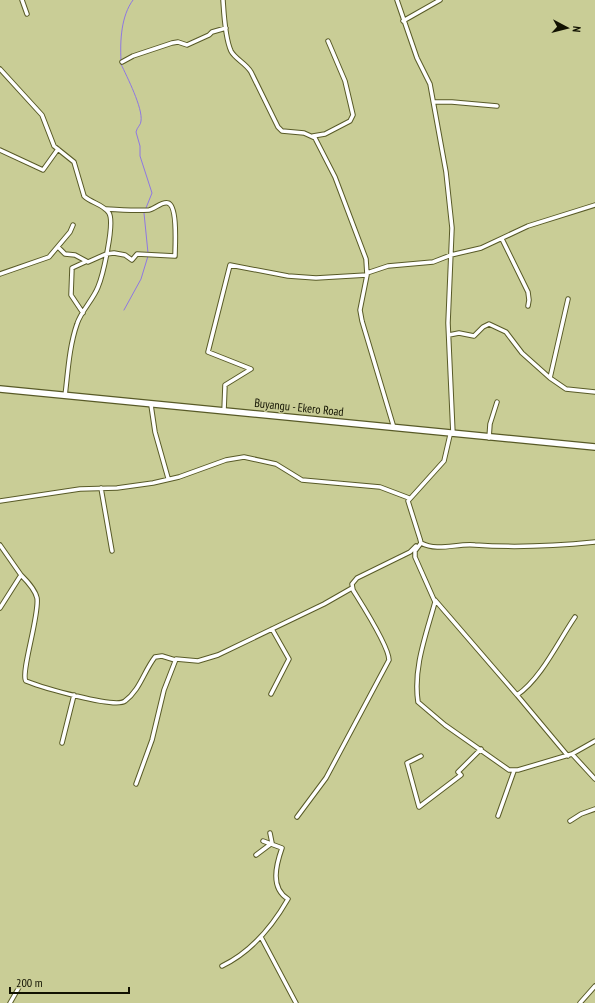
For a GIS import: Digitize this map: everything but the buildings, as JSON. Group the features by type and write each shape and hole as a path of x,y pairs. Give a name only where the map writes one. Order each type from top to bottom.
{"main road":[{"name":"Buyangu - Ekero Road","path":"0,389 595,448"}],"street":[{"path":"22,0 27,14"},
{"path":"223,0 226,28 231,52 251,72 280,130 304,133 312,136 319,143 335,176 366,259 367,274 360,310 394,428"},
{"path":"397,0 417,58 430,84 447,186 452,228 448,335 452,435 444,461 437,471 409,498 408,502 421,543 429,547 475,545 522,547 595,542"},
{"path":"403,20 440,0"},
{"path":"122,62 133,56 172,43 178,42 187,45 209,35 212,32 226,28"},
{"path":"312,136 325,134 350,121 353,116 345,81 328,41"},
{"path":"0,68 42,115 50,138 58,149 74,162 84,196 105,209 110,216 111,231 99,286 77,322 70,352 65,396"},
{"path":"434,102 497,106"},
{"path":"0,150 43,170 58,149"},
{"path":"83,313 70,294 73,282 72,268 106,254 122,254 132,260 137,254 175,256 175,214 174,208 168,203 162,203 155,209 147,210 105,209"},
{"path":"224,411 225,385 251,369 208,352 230,266 288,276 316,278 367,274 388,266 433,262 451,255 490,246 528,226 595,205"},
{"path":"0,274 49,257 73,225"},
{"path":"502,239 528,292 528,306"},
{"path":"58,247 65,254 75,255 85,262"},
{"path":"550,378 568,299"},
{"path":"448,335 459,333 474,336 483,327 492,325 508,332 522,353 550,378 566,389 595,392"},
{"path":"489,438 490,424 497,402"},
{"path":"151,405 155,432 168,478"},
{"path":"0,501 80,488 117,488 153,483 168,478 179,477 226,460 244,457 276,464 302,480 380,487 409,498"},
{"path":"101,488 112,551"},
{"path":"0,545 35,592 38,600 24,679 31,683 74,695 107,703 122,703 136,690 155,658 162,656 175,660 180,658 197,661 207,659 234,648 324,604 352,588 357,578 410,552 421,543"},
{"path":"421,543 415,551 415,557 435,600 568,756"},
{"path":"0,608 21,575"},
{"path":"297,817 326,778 389,660 381,639 352,588"},
{"path":"435,600 422,645 419,668 418,702 445,725 481,749 507,769 514,771 568,756 595,741"},
{"path":"517,695 538,673 575,617"},
{"path":"271,694 289,660 288,654 272,629"},
{"path":"136,784 152,740 164,690 175,660"},
{"path":"62,743 74,695"},
{"path":"421,756 407,763 419,808 461,775 458,772 481,749"},
{"path":"572,754 595,779"},
{"path":"498,816 514,771"},
{"path":"570,821 581,814 595,809"},
{"path":"270,833 272,843"},
{"path":"222,966 238,957 261,936 288,900 279,889 275,878 276,867 282,848 272,843 262,841"},
{"path":"256,855 272,843"},
{"path":"261,936 296,1003"},
{"path":"10,1003 22,982"},
{"path":"580,1003 595,986"}],"waterway":[{"path":"121,60 122,29 126,13 133,0"},
{"path":"121,64 140,108 141,122 136,132 140,146 140,156 152,193 144,213 148,253"},
{"path":"124,310 141,279 148,256"}]}
